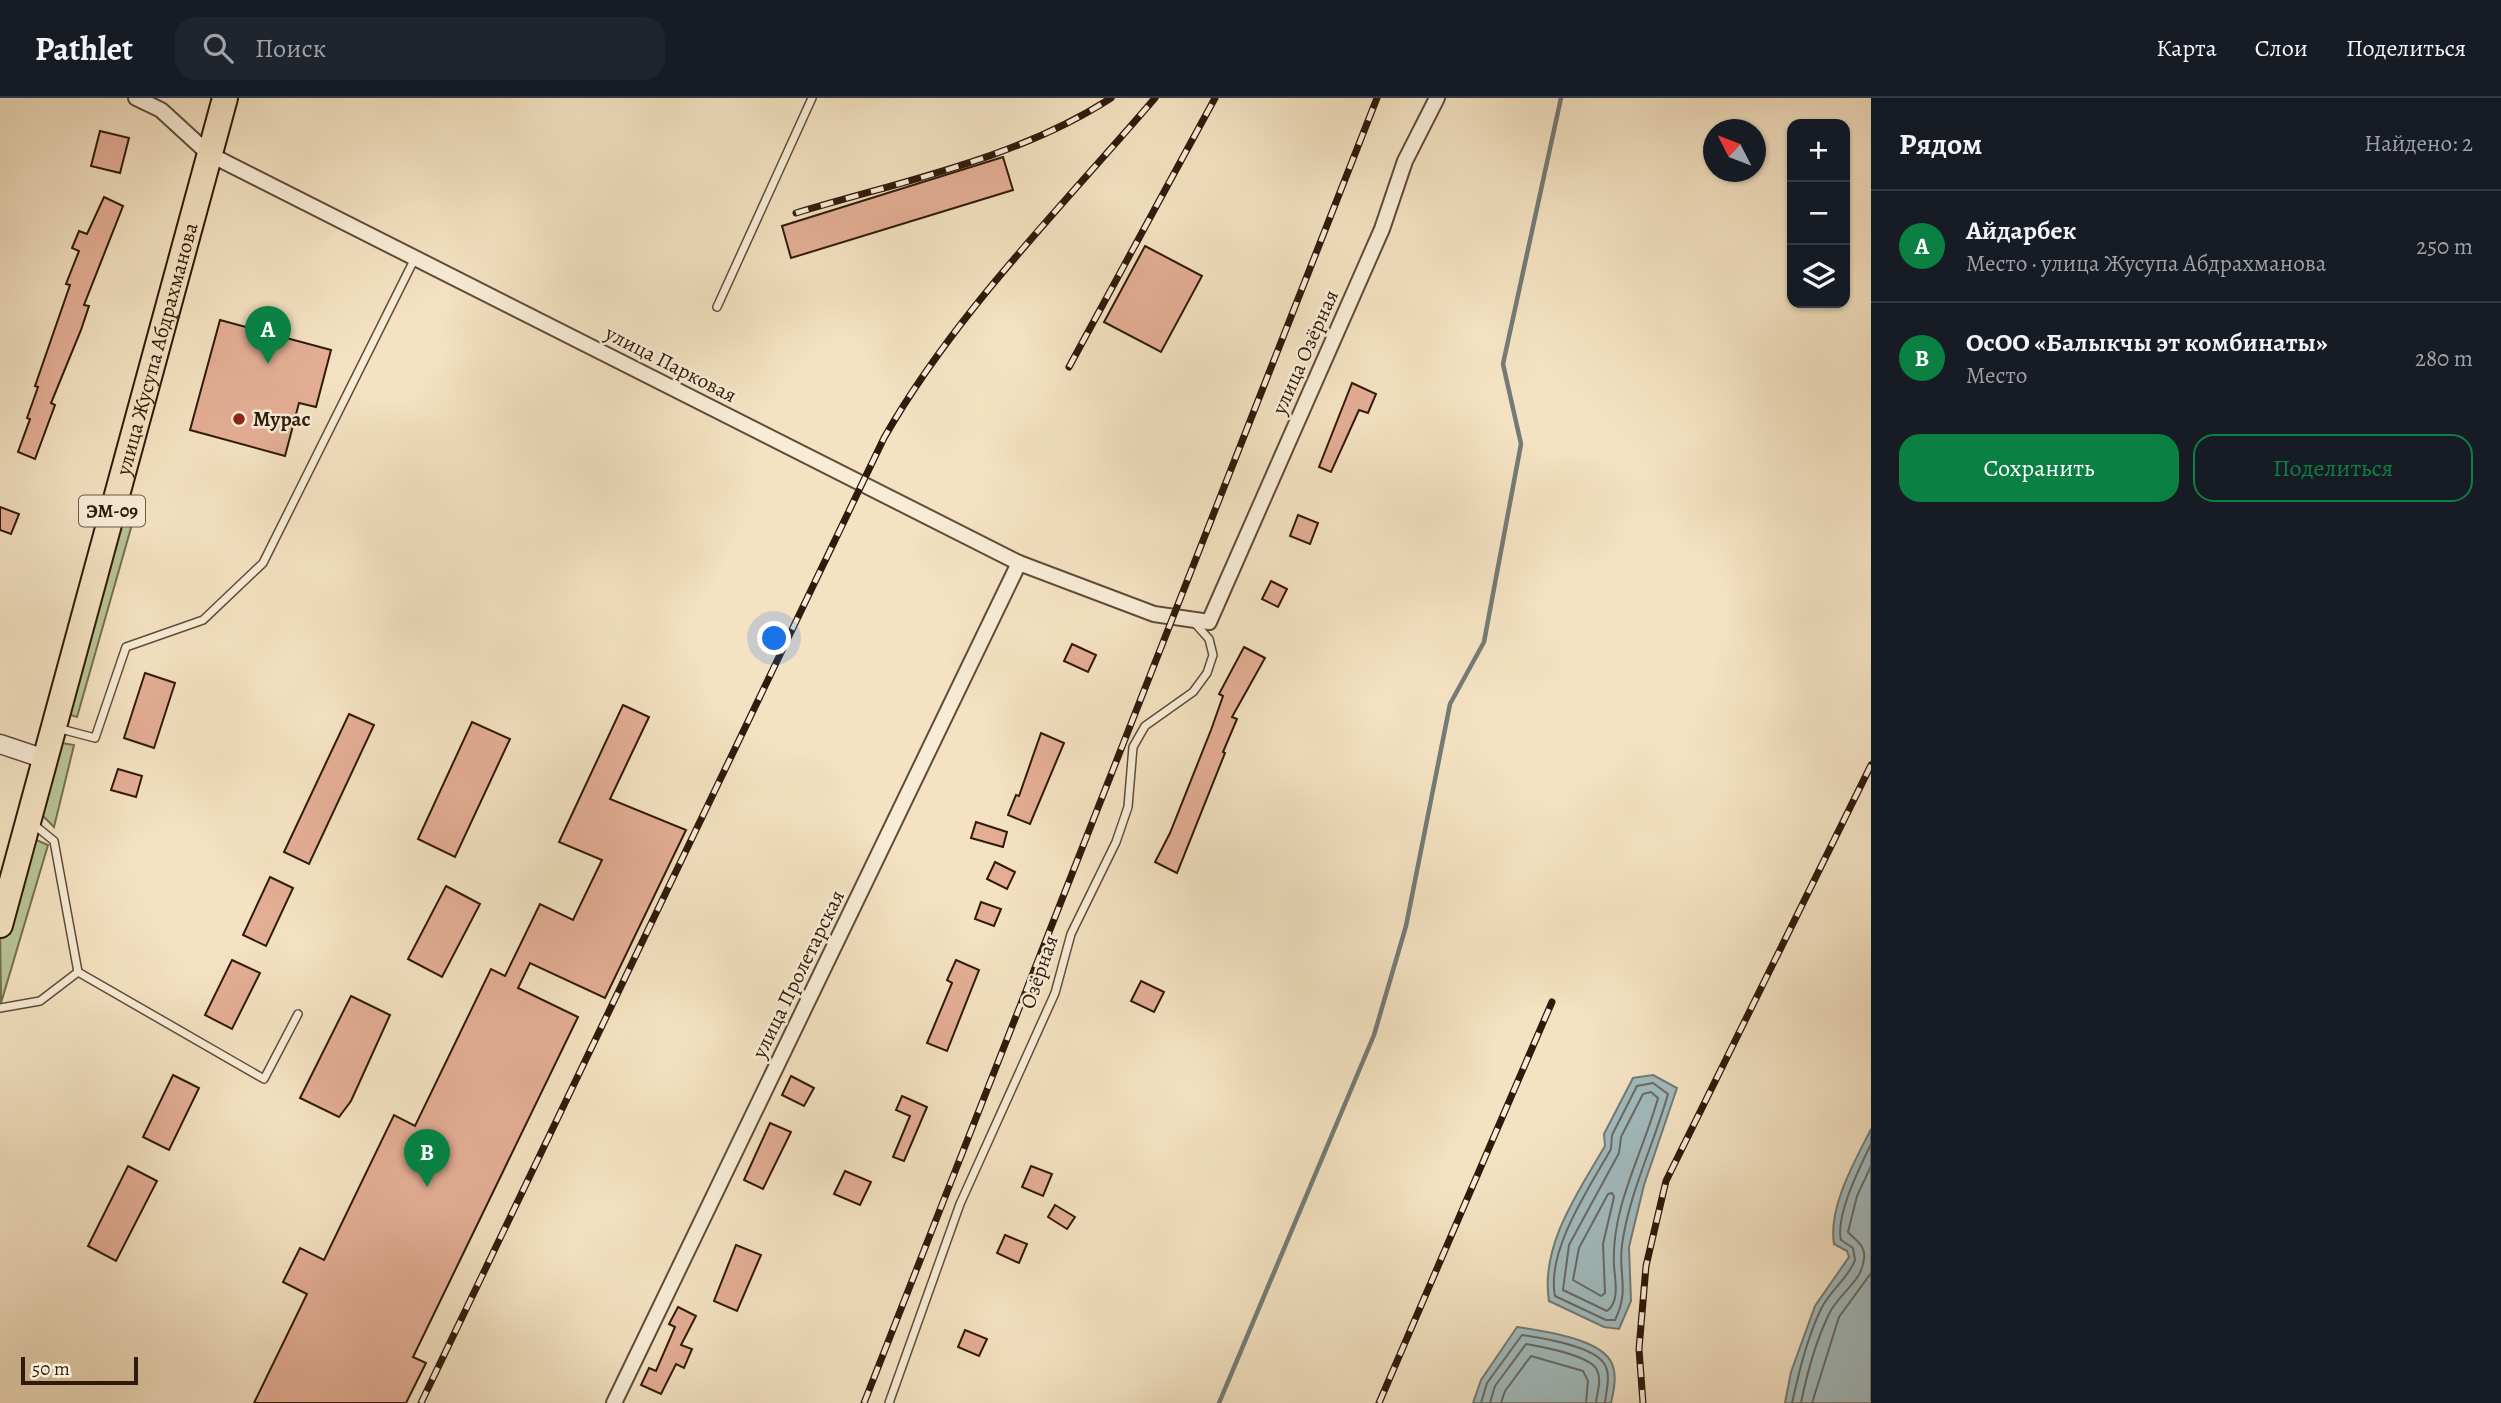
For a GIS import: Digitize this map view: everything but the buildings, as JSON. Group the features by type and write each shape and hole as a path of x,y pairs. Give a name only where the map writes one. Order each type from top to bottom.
{"highway":[{"name":"улица Жусупа Абдрахманова","path":"0,925 225,98"}],"street":[{"name":"улица Парковая","path":"136,98 161,110 209,154 1019,563 1154,614 1209,622"},
{"name":"улица Озёрная","path":"1209,622 1382,229 1405,161 1437,98"},
{"name":"улица Пролетарская","path":"614,1403 1019,563"},
{"path":"0,744 45,759"}],"lane":[{"path":"717,307 812,98"},
{"path":"54,727 95,738 126,647 203,620 263,563 415,258"},
{"name":"Озёрная","path":"889,1403 960,1204 1055,993 1070,934 1116,842 1128,807 1133,747 1145,726 1193,692 1207,673 1213,655 1209,639 1191,619"},
{"path":"29,820 54,841 78,972 264,1079 298,1014"},
{"path":"0,1008 40,1001 78,972"}],"green space":[{"path":"111,515 133,521 77,717 58,711"},
{"path":"50,741 74,745 54,827 33,806"},
{"path":"25,835 48,845 1,1003 0,924"}],"water":[{"path":"1653,1075 1677,1088 1644,1185 1629,1247 1631,1301 1619,1329 1604,1327 1549,1301 1550,1260 1563,1220 1605,1146 1604,1134 1633,1078"},
{"path":"1871,1129 1871,1403 1785,1403 1791,1372 1815,1306 1849,1257 1847,1251 1834,1244 1835,1215 1844,1185"},
{"path":"1517,1327 1568,1337 1603,1352 1614,1370 1611,1403 1473,1403 1481,1380"}],"waterway":[{"path":"1219,1403 1374,1035 1406,926 1450,704 1484,642 1521,444 1503,364 1561,98"}],"railway":[{"path":"796,213 998,153 1075,119 1111,98"},
{"path":"421,1403 884,438 912,392 976,304 1155,98"},
{"path":"1069,367 1215,98"},
{"path":"864,1403 1377,98"},
{"path":"1643,1403 1639,1349 1646,1266 1666,1181 1871,765"},
{"path":"1379,1403 1552,1002"}],"place":[{"name":"Айдарбек","path":"268,364"},
{"name":"Мурас","path":"239,419"},
{"name":"ОсОО «Балыкчы эт комбинаты»","path":"427,1187"}]}
